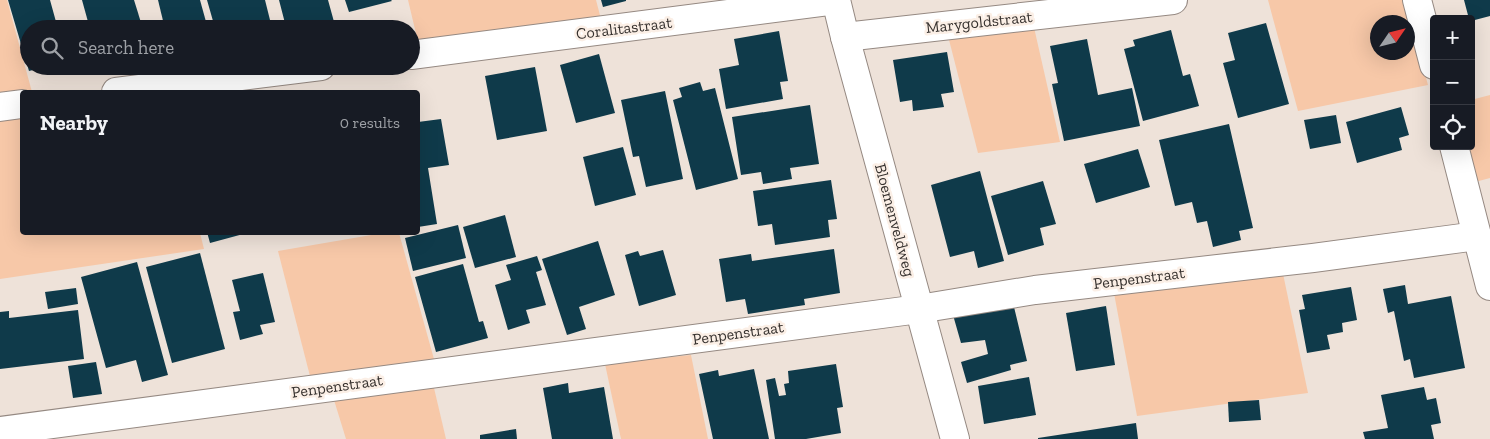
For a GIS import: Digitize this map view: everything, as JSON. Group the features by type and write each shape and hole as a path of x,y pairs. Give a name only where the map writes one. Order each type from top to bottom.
{"street":[{"name":"Bloemenveldweg","path":"836,0 955,439"},
{"name":"Coralitastraat","path":"420,54 836,0"},
{"name":"Marygoldstraat","path":"845,37 1173,0"},
{"path":"1417,0 1433,60"},
{"path":"132,90 250,75"},
{"path":"0,107 20,104"},
{"path":"1455,150 1490,286"},
{"name":"Penpenstraat","path":"0,431 919,309 1035,290 1312,258 1477,236"}],"shaded area":[{"path":"0,0 7,0 20,48 20,75 27,75 31,90 20,90 20,93 0,99"},
{"path":"408,0 596,0 602,23 420,46 420,20 413,20"},
{"path":"1268,0 1405,0 1409,15 1370,15 1370,60 1415,60 1415,37 1428,85 1298,111"},
{"path":"1033,23 1060,142 978,153 947,32"},
{"path":"1490,95 1490,178 1475,182 1467,150 1475,150 1475,99"},
{"path":"20,113 20,235 200,235 204,249 0,279 0,116"},
{"path":"371,235 400,235 437,370 312,384 278,251"},
{"path":"1282,269 1308,393 1137,416 1113,288"},
{"path":"691,355 708,439 621,439 605,364"},
{"path":"434,388 446,439 346,439 334,400"}],"building":[{"path":"8,0 50,0 56,20 20,20 20,41"},
{"path":"82,0 134,0 140,20 88,20"},
{"path":"158,0 200,0 206,20 163,20"},
{"path":"207,0 265,0 270,20 213,20"},
{"path":"279,0 328,0 334,20 284,20"},
{"path":"345,0 391,0 392,1 349,12"},
{"path":"601,0 626,0 626,1 603,7"},
{"path":"1464,0 1490,0 1490,16 1475,20 1475,15 1468,15"},
{"path":"1266,23 1289,104 1238,118 1223,63 1235,60 1228,33"},
{"path":"1171,30 1183,76 1190,74 1199,106 1143,121 1124,49 1135,46 1133,40"},
{"path":"779,31 788,81 780,82 783,99 726,109 719,69 739,65 734,39"},
{"path":"1087,39 1098,95 1132,88 1140,126 1064,141 1052,84 1058,83 1050,46"},
{"path":"947,52 954,92 941,94 944,107 913,111 912,100 900,102 893,60"},
{"path":"599,54 615,113 576,123 560,65"},
{"path":"535,67 547,131 497,140 485,76"},
{"path":"700,82 703,91 715,88 738,179 696,190 673,100 682,97 679,88"},
{"path":"665,91 683,179 646,187 639,156 633,157 621,100"},
{"path":"810,105 819,164 790,168 792,179 763,184 761,172 741,175 732,117"},
{"path":"1401,107 1409,135 1399,138 1402,150 1357,163 1346,122"},
{"path":"1336,115 1341,143 1310,149 1304,120"},
{"path":"441,119 449,165 428,168 437,224 420,227 420,122"},
{"path":"1229,124 1253,228 1239,231 1241,240 1213,247 1207,221 1197,223 1192,202 1175,206 1159,140"},
{"path":"623,147 636,195 595,206 583,157"},
{"path":"1138,149 1150,187 1096,203 1084,164"},
{"path":"980,171 1004,261 978,268 974,251 950,257 931,185"},
{"path":"831,180 837,219 828,220 830,237 775,245 772,224 758,226 753,191"},
{"path":"1043,181 1056,224 1040,228 1044,245 1008,255 991,196"},
{"path":"505,215 516,257 475,268 463,227"},
{"path":"458,225 466,258 413,271 405,238"},
{"path":"208,235 240,235 210,243"},
{"path":"598,241 615,295 579,307 586,329 567,335 542,259"},
{"path":"834,249 840,293 804,299 805,305 748,314 745,299 726,302 719,259 751,254 752,261"},
{"path":"663,250 676,295 639,306 625,255 638,251 640,256"},
{"path":"200,253 225,349 172,363 146,267"},
{"path":"537,256 542,270 536,272 546,305 526,310 530,323 508,330 495,285 511,280 506,265"},
{"path":"137,262 168,375 142,382 136,360 106,368 81,277"},
{"path":"463,264 479,322 483,321 488,338 436,352 415,277"},
{"path":"263,273 275,322 260,325 263,334 240,340 233,312 240,311 232,280"},
{"path":"1405,285 1408,304 1451,296 1465,368 1414,378 1410,359 1404,361 1394,311 1388,313 1383,289"},
{"path":"1351,287 1357,320 1342,323 1343,332 1327,335 1330,349 1307,353 1299,310 1305,309 1302,295"},
{"path":"76,288 78,304 48,309 45,292"},
{"path":"1106,306 1115,365 1076,371 1066,313"},
{"path":"1014,307 1027,361 1010,365 1011,370 967,383 961,362 988,354 985,340 961,343 953,315"},
{"path":"78,310 84,359 0,369 0,312 9,311 9,318"},
{"path":"96,362 102,394 73,398 68,366"},
{"path":"836,364 843,407 837,408 841,433 806,439 775,439 766,380 775,378 779,396 786,395 784,384 789,383 788,371"},
{"path":"754,369 769,439 713,439 699,374 718,370 719,376"},
{"path":"1029,377 1036,415 984,424 978,386"},
{"path":"568,383 569,393 604,387 613,439 552,439 543,388"},
{"path":"1424,387 1427,400 1436,398 1441,423 1431,425 1434,439 1365,439 1363,432 1388,428 1381,395"},
{"path":"1259,400 1261,420 1229,422 1228,402"},
{"path":"1136,423 1138,439 1038,439 1038,438"},
{"path":"516,429 517,439 480,439 480,435"}]}
